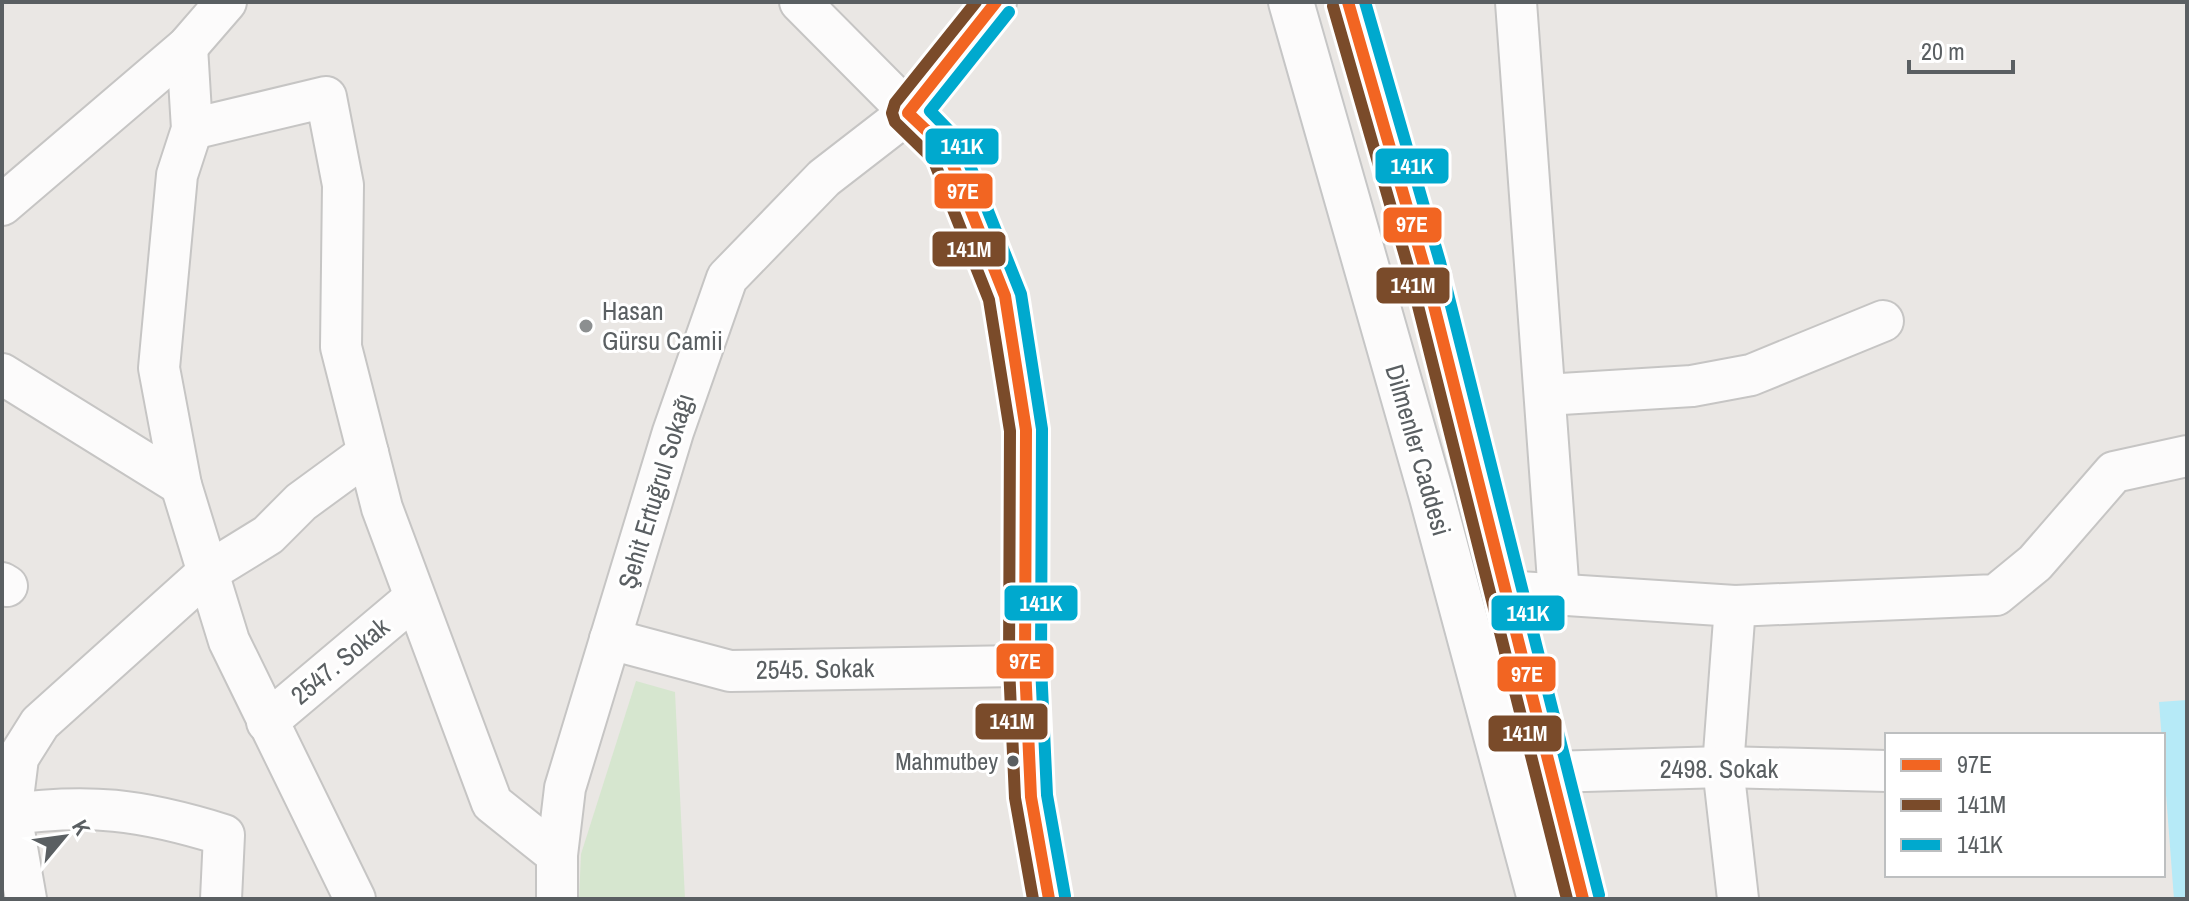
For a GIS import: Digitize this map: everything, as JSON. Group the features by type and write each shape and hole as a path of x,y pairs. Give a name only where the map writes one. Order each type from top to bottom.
{"street":[{"path":"2,205 187,47 226,2"},
{"path":"800,2 947,150 1005,296 1026,430 1025,666 1031,797 1049,899"},
{"name":"Şehit Ertuğrul Sokağı","path":"557,899 557,855 565,788 673,432 727,278 824,178 908,113 996,2"},
{"name":"Dilmenler Caddesi","path":"1291,2 1432,497 1540,899"},
{"name":"Dilmenler Caddesi","path":"1348,2 1424,266 1583,899"},
{"path":"1516,2 1559,595"},
{"path":"187,47 192,129 177,175 159,368 181,485 229,641 355,899"},
{"path":"192,129 326,97 343,185 341,347 382,508 413,599 465,726 492,803 557,855"},
{"path":"1545,395 1692,386 1751,375 1883,321"},
{"path":"2,374 181,485"},
{"path":"26,899 6,814 18,758 40,723 208,572 268,535 301,502 368,453"},
{"path":"1505,591 1735,606 1996,595 2035,563 2114,472 2187,456"},
{"name":"2547. Sokak","path":"267,722 413,599"},
{"path":"1735,606 1723,767 1738,899"},
{"name":"2545. Sokak","path":"610,639 730,671 1025,666"},
{"name":"2498. Sokak","path":"1550,772 1723,767 1885,771"},
{"path":"6,814 100,807 159,815 224,835 221,899"}],"green space":[{"path":"636,681 675,692 685,899 579,899 581,854"}],"water":[{"path":"2187,700 2187,899 2174,899 2165,781 2165,733 2161,733 2159,702"}],"transit line":[{"name":"141M","path":"976,2 895,103 892,113 895,122 933,159 989,300 1010,431 1009,666 1015,798 1033,899"},
{"name":"97E","path":"996,2 908,113 947,150 1005,296 1026,430 1025,666 1031,797 1049,899"},
{"name":"97E","path":"1348,2 1424,266 1583,899"},
{"name":"141K","path":"1365,2 1440,262 1599,895"},
{"name":"141M","path":"1333,6 1409,270 1567,899"},
{"name":"141K","path":"1009,12 930,111 961,143 1021,294 1042,429 1041,666 1047,795 1065,896"}],"place":[{"name":"Hasan Gürsu Camii","path":"586,326"},
{"name":"Mahmutbey","path":"1013,761"}]}
